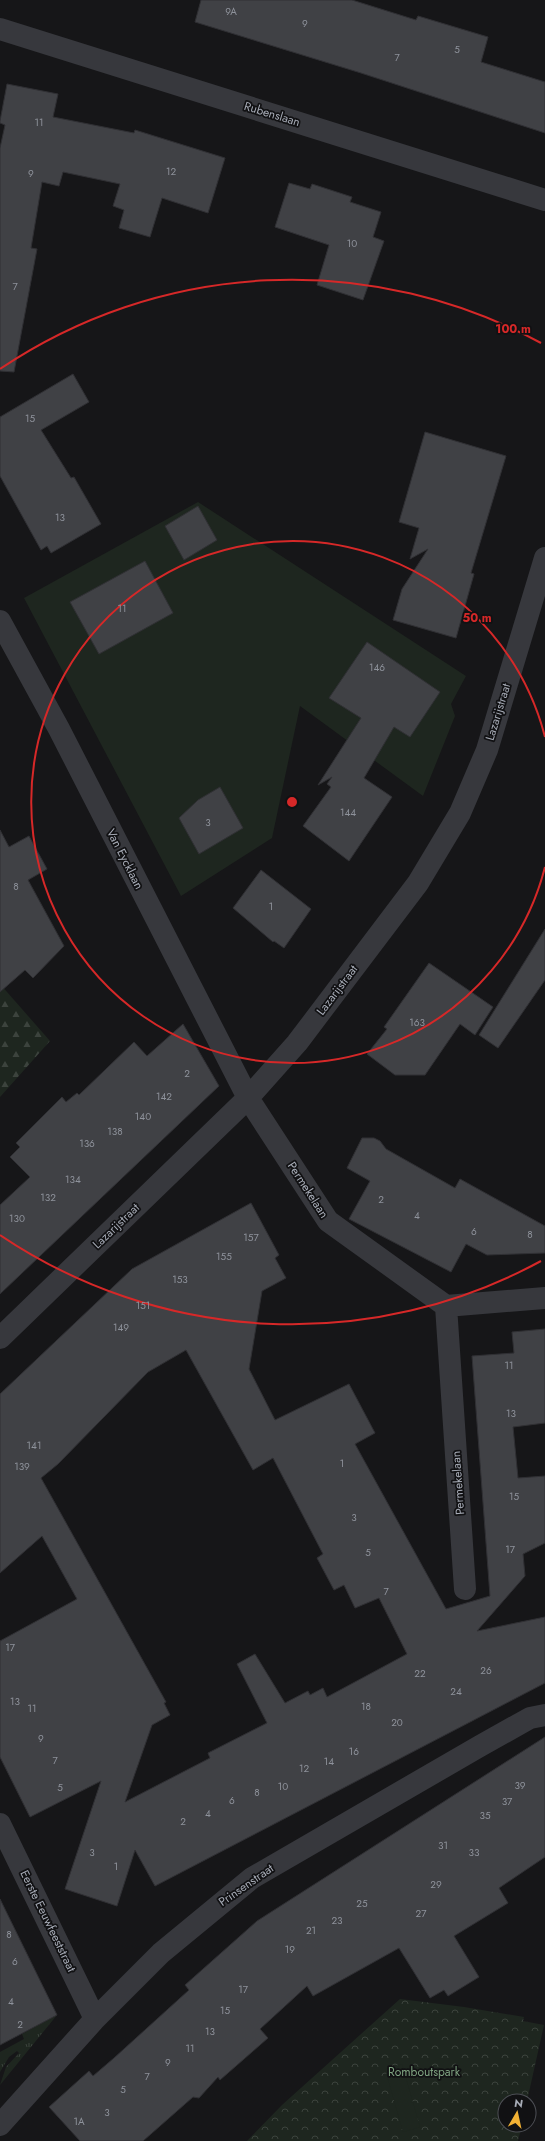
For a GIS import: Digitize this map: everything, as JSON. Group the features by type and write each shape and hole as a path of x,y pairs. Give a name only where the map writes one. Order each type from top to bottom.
{"street":[{"name":"Rubenslaan","path":"0,29 545,200"},
{"name":"Lazarijstraat","path":"0,1338 248,1098 298,1043 418,883 460,813 487,750 545,558"},
{"name":"Van Eycklaan","path":"0,621 59,729 248,1098"},
{"name":"Permekelaan","path":"248,1098 328,1221 446,1306 465,1589"},
{"path":"446,1306 545,1298"},
{"name":"Prinsenstraat","path":"0,2125 95,2019 161,1953 252,1878 530,1718 545,1715"},
{"name":"Eerste Eeuwfeeststraat","path":"0,1824 95,2019"}],"green space":[{"path":"198,502 466,676 451,704 455,716 423,796 300,706 272,838 181,896 24,598"},
{"path":"0,984 50,1041 0,1097"},
{"name":"Romboutspark","path":"400,1999 464,2007 524,2017 523,2021 544,2025 529,2093 497,2093 497,2133 520,2133 518,2141 247,2141 282,2105"},
{"path":"57,2015 0,2085 6,2067 19,2053 17,2051 9,2057 0,2072 0,2052 24,2039 22,2034"},
{"path":"402,2064 420,2127 403,2132 385,2069"}],"building":[{"path":"201,0 352,0 416,20 418,16 488,37 481,62 545,82 545,133 361,73 195,22"},
{"path":"7,84 58,94 53,117 134,133 135,130 225,158 208,213 162,198 150,237 119,228 124,210 113,206 120,184 63,172 59,186 42,182 31,248 37,249 14,372 0,371 0,148 5,125 0,123 0,121"},
{"path":"289,183 310,189 312,184 352,197 350,202 381,212 373,237 384,241 363,300 317,285 329,245 275,227"},
{"path":"73,374 89,402 41,430 71,478 74,477 101,524 51,553 47,546 41,550 0,476 0,417"},
{"path":"425,432 506,456 471,573 474,574 456,638 393,620 402,589 428,549 410,559 419,528 399,522"},
{"path":"198,506 217,540 184,560 165,526"},
{"path":"145,561 173,613 99,654 70,602"},
{"path":"367,642 440,692 410,737 394,727 364,778 392,797 349,861 303,826 331,787 327,784 332,777 318,785 361,718 329,698"},
{"path":"220,787 243,828 199,854 179,818 198,800"},
{"path":"0,830 9,847 29,836 47,869 28,880 64,946 33,978 25,970 0,992"},
{"path":"261,870 311,909 284,948 274,941 273,942 233,908"},
{"path":"545,929 545,980 498,1048 479,1035"},
{"path":"429,963 493,1007 475,1035 460,1024 425,1075 395,1075 367,1054 387,1029 384,1027"},
{"path":"183,1024 219,1086 0,1294 0,1205 30,1177 10,1157 20,1147 16,1143 62,1097 66,1102 77,1093 79,1095 134,1042 147,1056"},
{"path":"362,1138 374,1138 380,1141 386,1149 455,1188 460,1179 545,1226 545,1253 487,1255 466,1244 451,1272 349,1219 370,1181 347,1168"},
{"path":"251,1203 279,1255 275,1258 286,1278 262,1291 249,1369 275,1420 349,1384 375,1433 355,1444 446,1609 490,1596 472,1356 514,1353 512,1332 545,1329 545,1423 513,1427 518,1478 545,1476 545,1543 523,1554 525,1576 477,1631 545,1617 545,1683 155,1886 135,1850 117,1906 65,1889 101,1781 30,1817 0,1757 0,1641 77,1599 42,1536 0,1573 0,1394 132,1269","holes":["186,1350 253,1470 273,1458 323,1554 317,1558 334,1590 344,1585 355,1608 379,1598 407,1654 327,1697 323,1688 310,1695 308,1691 285,1703 255,1654 237,1664 267,1723 208,1753 210,1758 125,1802 152,1725 170,1715 164,1703 166,1702 41,1478 58,1464 148,1372"]},
{"path":"545,1737 545,1857 499,1888 508,1903 454,1936 479,1977 448,1996 444,1990 430,1998 399,1948 313,1996 307,1986 260,2029 268,2038 220,2080 218,2077 199,2098 193,2097 143,2141 80,2141 49,2107 89,2071 93,2076 114,2058 189,1990 185,1985 257,1921"},
{"path":"0,1899 57,2015 0,2045"}]}
